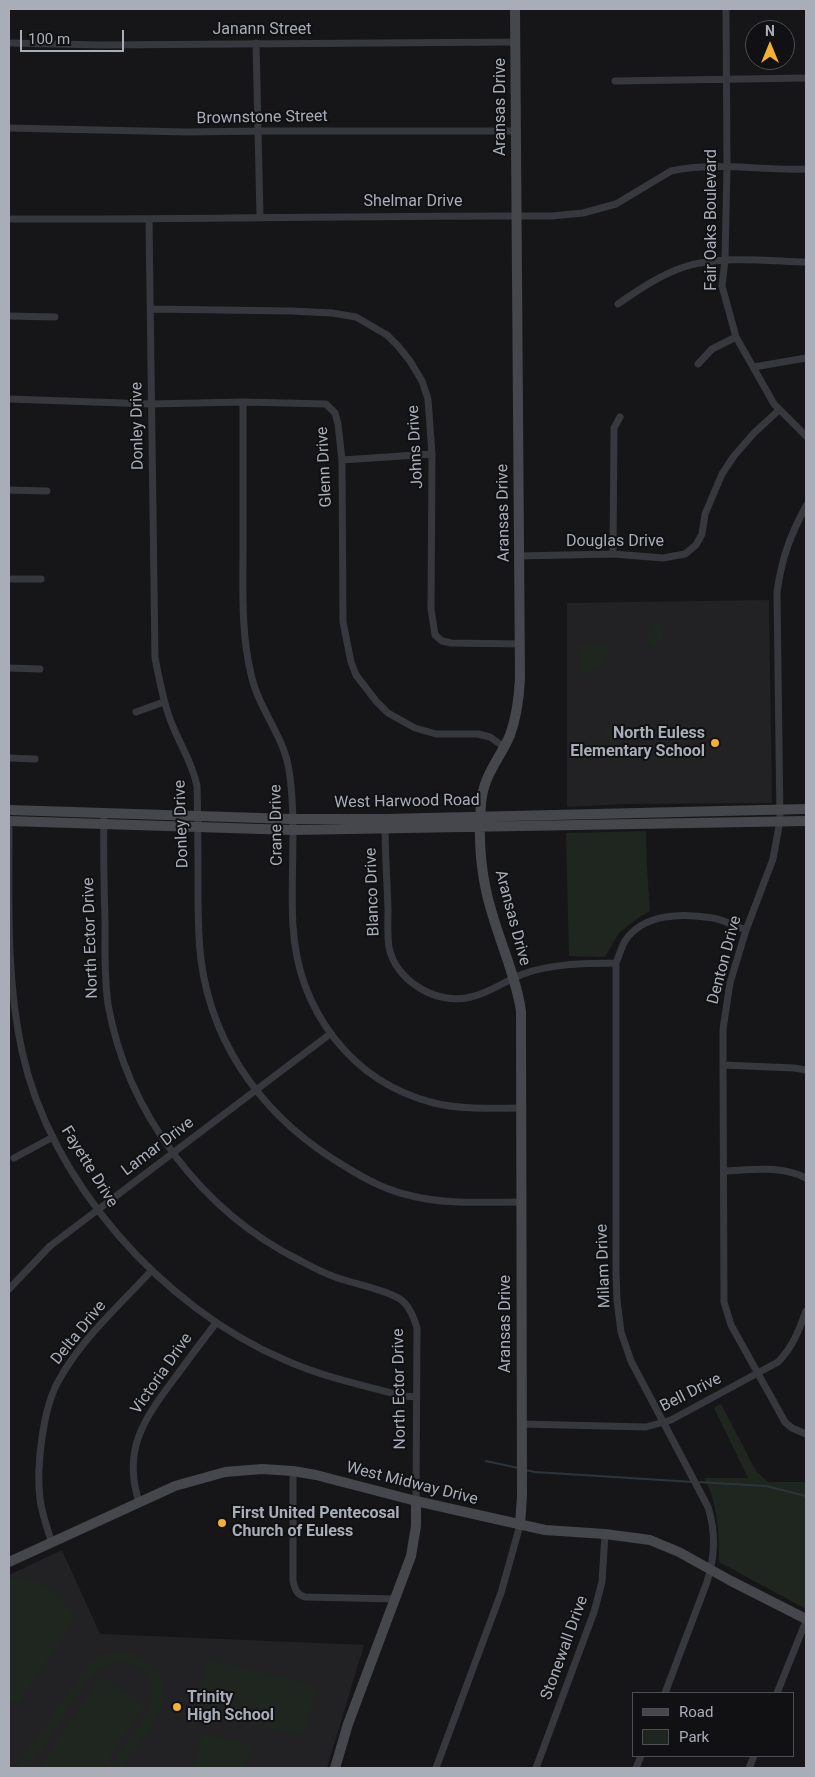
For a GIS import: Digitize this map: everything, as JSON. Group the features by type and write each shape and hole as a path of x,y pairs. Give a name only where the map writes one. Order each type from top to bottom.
{"street":[{"name":"Aransas Drive","path":"436,1768 501,1593 520,1525 522,1511 520,1011 513,979 488,898 481,860 481,804 485,783 489,771 504,746 516,718 520,679 515,9"},
{"name":"Fair Oaks Boulevard","path":"726,9 727,166 725,260 722,286 736,337 774,404 806,436"},
{"name":"Janann Street","path":"9,43 100,45 515,42"},
{"path":"256,43 260,217"},
{"path":"615,81 806,78"},
{"name":"Brownstone Street","path":"9,128 187,132 516,131"},
{"name":"Shelmar Drive","path":"9,218 149,220 260,217 552,216 583,213 616,204 671,171 727,166 806,169"},
{"name":"Donley Drive","path":"149,220 155,658 164,702 194,773 197,786 198,924 201,961 206,985 223,1036 248,1080 268,1106 310,1144 360,1176 383,1187 407,1195 442,1202 521,1202"},
{"path":"618,304 662,276 685,266 725,260 806,262"},
{"name":"Johns Drive","path":"151,309 332,313 356,317 387,336 398,346 410,362 422,381 428,399 432,454 431,609 435,635 442,641 451,643 520,644"},
{"path":"9,316 55,317"},
{"path":"698,364 712,349 736,337"},
{"path":"754,367 806,358"},
{"name":"Glenn Drive","path":"9,399 152,404 243,402 326,404 335,413 342,460 342,622 351,662 356,675 388,713 414,728 436,734 478,734 504,746"},
{"name":"Crane Drive","path":"243,402 244,631 251,675 259,699 287,758 291,784 293,926 298,963 308,994 330,1034 357,1062 394,1087 432,1102 450,1106 521,1108"},
{"name":"Douglas Drive","path":"519,556 613,554 663,558 685,554 696,545 702,534 705,514 722,474 734,456 754,433 779,410"},
{"path":"613,554 614,428 620,416"},
{"path":"342,460 432,454"},
{"path":"9,490 47,491"},
{"name":"Denton Drive","path":"806,506 786,549 781,564 777,592 780,816 773,859 746,930 730,983 723,1029 724,1302 731,1325 786,1422 792,1428 806,1434"},
{"path":"9,579 41,579"},
{"path":"9,668 40,669"},
{"path":"136,712 164,702"},
{"path":"9,758 35,758"},
{"path":"9,810 9,820"},
{"name":"West Harwood Road","path":"9,810 198,827 385,830 692,823 780,816 806,810"},
{"path":"692,811 692,823"},
{"name":"West Harwood Road","path":"9,820 198,816 292,819 385,818 692,811 780,816 806,821"},
{"name":"Blanco Drive","path":"385,818 389,946 401,971 409,980 425,992 447,999 470,998 520,975 546,967 616,963"},
{"name":"North Ector Drive","path":"104,819 105,964 108,1004 128,1072 139,1097 172,1153 211,1198 255,1234 299,1261 325,1273 392,1296 406,1304 417,1328 416,1526 411,1556 348,1724 335,1768"},
{"name":"Fayette Drive","path":"9,828 10,951 14,999 22,1050 29,1080 41,1112 53,1137 97,1210 128,1246 187,1301 245,1340 285,1360 341,1380 404,1396 416,1397"},
{"name":"Milam Drive","path":"665,1692 711,1569 714,1538 708,1507 630,1361 621,1332 616,1273 616,963 630,934 638,927 660,917 714,918 746,930"},
{"name":"Lamar Drive","path":"9,1289 50,1246 330,1034"},
{"path":"723,1066 806,1070"},
{"path":"14,1158 53,1137"},
{"path":"724,1171 775,1169 790,1171 806,1178"},
{"name":"Delta Drive","path":"52,1543 40,1498 39,1480 42,1434 52,1396 58,1380 82,1345 152,1270"},
{"name":"Bell Drive","path":"521,1424 646,1427 664,1423 778,1362 786,1354 798,1335 806,1310"},
{"name":"Victoria Drive","path":"138,1502 132,1464 138,1435 152,1408 216,1322"},
{"path":"293,1471 293,1580 296,1591 305,1597 396,1599"},
{"name":"West Midway Drive","path":"9,1562 176,1486 225,1472 293,1471 545,1530 606,1534 650,1540 680,1552 806,1620"},
{"name":"Stonewall Drive","path":"536,1768 594,1612 602,1582 606,1534"},
{"path":"777,1692 806,1620"}],"shaded area":[{"path":"769,600 772,803 623,804 567,807 567,603"},
{"name":"Trinity High School","path":"62,1550 100,1634 364,1645 327,1768 9,1768 9,1575"}],"green space":[{"path":"653,624 663,624 662,640 656,646 652,646 648,637 649,629"},
{"path":"579,644 610,646 607,658 600,666 591,672 579,675"},
{"path":"605,725 623,725 623,742 606,743"},
{"path":"646,831 650,911 619,933 605,957 569,956 566,833"},
{"path":"721,1404 756,1471 768,1482 806,1482 806,1609 719,1562 715,1508 704,1478 748,1478 714,1408"},
{"path":"14,1577 34,1580 43,1584 65,1603 75,1620 19,1702 9,1703 9,1579"},
{"path":"123,1651 150,1663 160,1677 163,1686 163,1696 161,1707 154,1722 121,1768 108,1768 144,1718 151,1703 152,1694 151,1686 143,1672 137,1667 122,1662 106,1665 90,1677 30,1768 15,1768 90,1662 100,1655"},
{"path":"207,1659 317,1686 304,1736 195,1710"},
{"path":"101,1676 145,1705 103,1768 39,1768"},
{"path":"203,1733 252,1745 246,1768 194,1767"}],"waterway":[{"path":"486,1461 518,1468"},
{"path":"525,1470 693,1482"},
{"path":"697,1482 766,1486 806,1496"}],"place":[{"name":"North Euless Elementary School","path":"715,743"},
{"name":"First United Pentecosal Church of Euless","path":"222,1523"},
{"name":"Trinity High School","path":"177,1707"}]}
